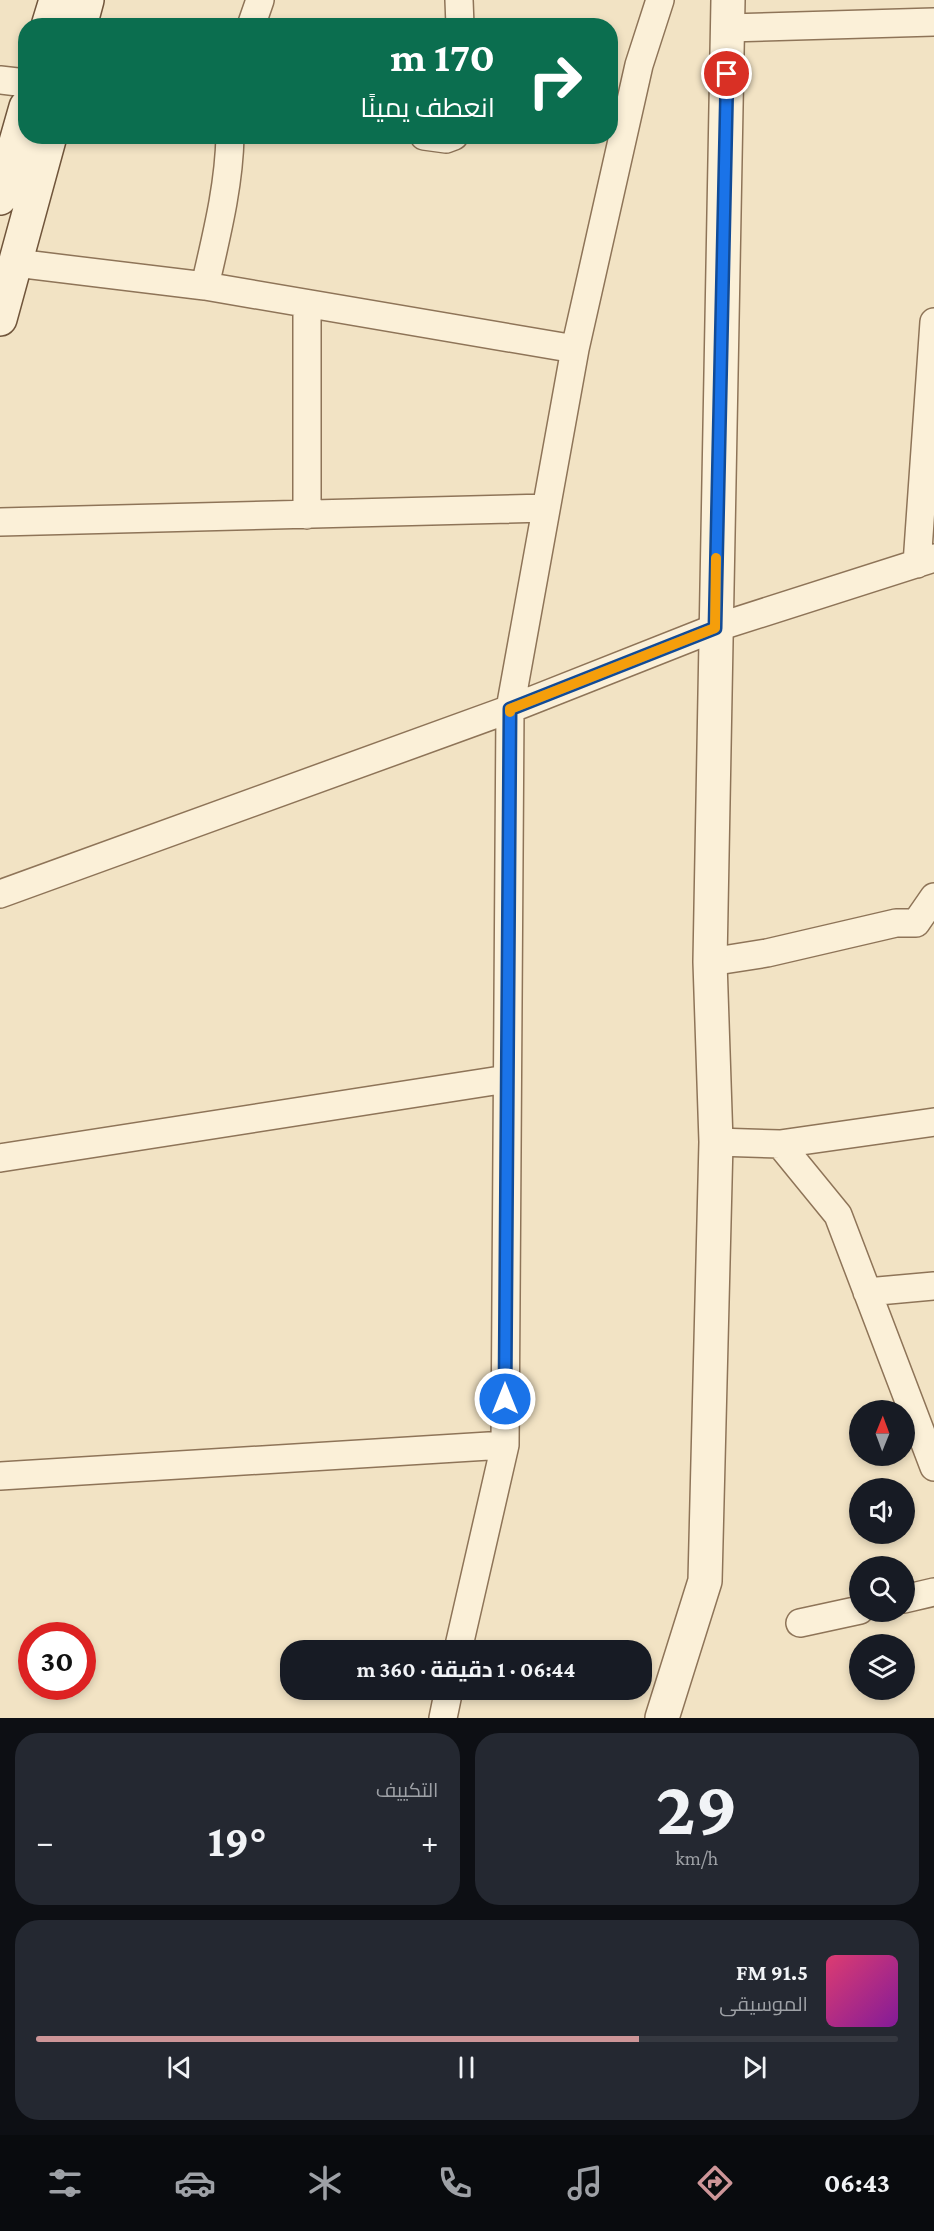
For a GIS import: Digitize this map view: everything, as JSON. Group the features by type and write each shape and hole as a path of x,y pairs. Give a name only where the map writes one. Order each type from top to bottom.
{"street":[{"path":"50,18 56,0"},
{"path":"82,18 87,0"},
{"path":"254,18 260,0"},
{"path":"459,0 460,18"},
{"path":"460,1640 505,1445 510,709 575,349 639,65 660,0"},
{"path":"662,1718 705,1581 716,1142 710,962 728,14 934,22"},
{"path":"0,80 18,82"},
{"path":"0,198 18,135"},
{"path":"0,319 48,144"},
{"path":"205,286 220,217 229,163 230,144"},
{"path":"16,262 205,286 575,349"},
{"path":"307,304 307,514"},
{"path":"0,894 510,709 715,628 926,561 934,322"},
{"path":"0,522 546,508"},
{"path":"710,962 767,953 896,923 916,923 934,897"},
{"path":"0,1158 507,1079"},
{"path":"716,1142 780,1144 934,1122"},
{"path":"780,1144 838,1215 934,1467"},
{"path":"867,1292 934,1286"},
{"path":"0,1476 505,1445"},
{"path":"915,1596 934,1592"},
{"path":"800,1623 849,1612"},
{"path":"443,1718 447,1700"}],"slow traffic":[{"path":"510,712 510,709 715,628 716,558"}],"route":[{"path":"505,1399 510,709 715,628 727,74"}]}
